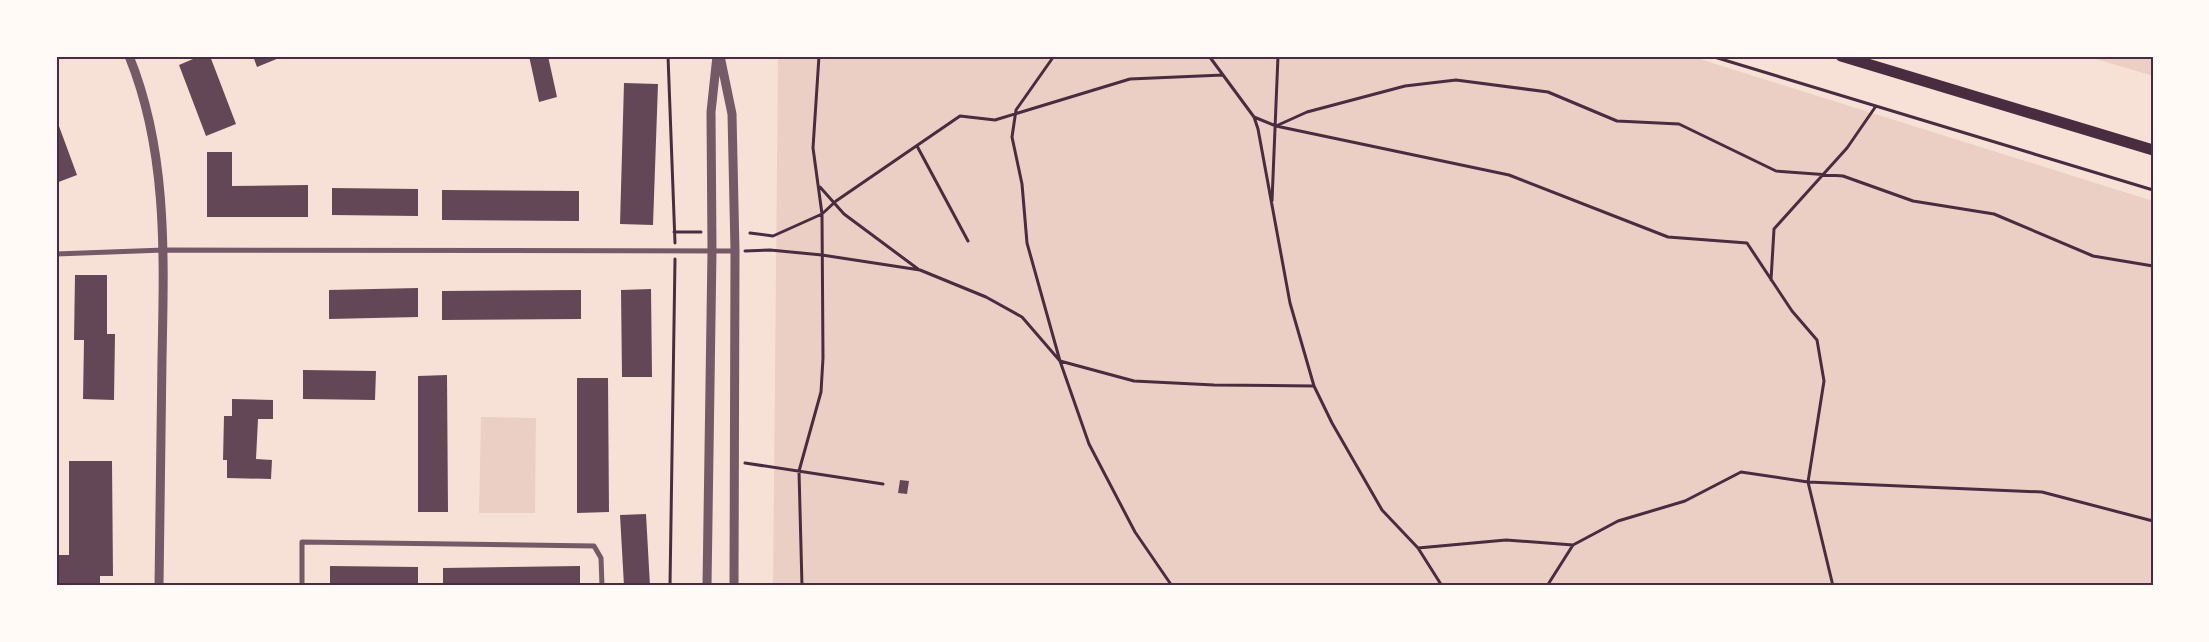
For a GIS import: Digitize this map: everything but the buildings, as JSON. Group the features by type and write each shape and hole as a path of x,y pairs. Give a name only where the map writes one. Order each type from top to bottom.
{"main road":[{"path":"1841,56 2153,150"}],"street":[{"path":"128,56 142,91 155,145 164,250 158,586"},
{"path":"707,586 712,251 711,112 718,56"},
{"path":"718,56 732,114 735,251 734,586"},
{"path":"56,254 164,250 735,251"},
{"path":"302,586 302,542 594,546 601,558 602,586"}],"path":[{"path":"668,56 675,251 670,586"},
{"path":"802,586 799,471 821,392 823,358 822,214 813,148 819,56"},
{"path":"1054,56 1016,110 1012,137 1022,184 1028,243 1060,361 1089,444 1135,532 1172,586"},
{"path":"1208,56 1254,117 1258,129 1290,303 1314,386 1332,423 1382,510 1418,548 1442,586"},
{"path":"1272,208 1278,56"},
{"path":"1711,56 2153,190"},
{"path":"750,233 773,236 822,214 834,203 960,116 995,120 1130,79 1223,75"},
{"path":"1276,126 1307,112 1405,86 1456,80 1548,92 1617,121 1679,124 1776,171 1843,176 1913,201 1994,214 2092,256 2153,266"},
{"path":"1770,280 1774,229 1821,174 1847,148 1876,106"},
{"path":"1254,117 1276,126 1509,175 1668,237 1747,243 1792,311 1817,340 1824,382 1808,482 1833,586"},
{"path":"918,146 968,241"},
{"path":"819,187 844,214 920,270"},
{"path":"674,232 702,232"},
{"path":"735,251 770,250 822,255 920,270 986,297 1022,317 1060,361 1134,381 1214,385 1314,386"},
{"path":"734,462 883,484"},
{"path":"1547,586 1573,545 1618,521 1685,501 1741,472 1808,482 2042,492 2153,521"},
{"path":"1418,548 1506,540 1573,545"}],"shaded area":[{"path":"778,56 1690,56 2153,201 2153,586 773,586"},
{"path":"2086,56 2153,56 2153,76"},
{"path":"481,417 536,418 535,513 479,513"}]}
